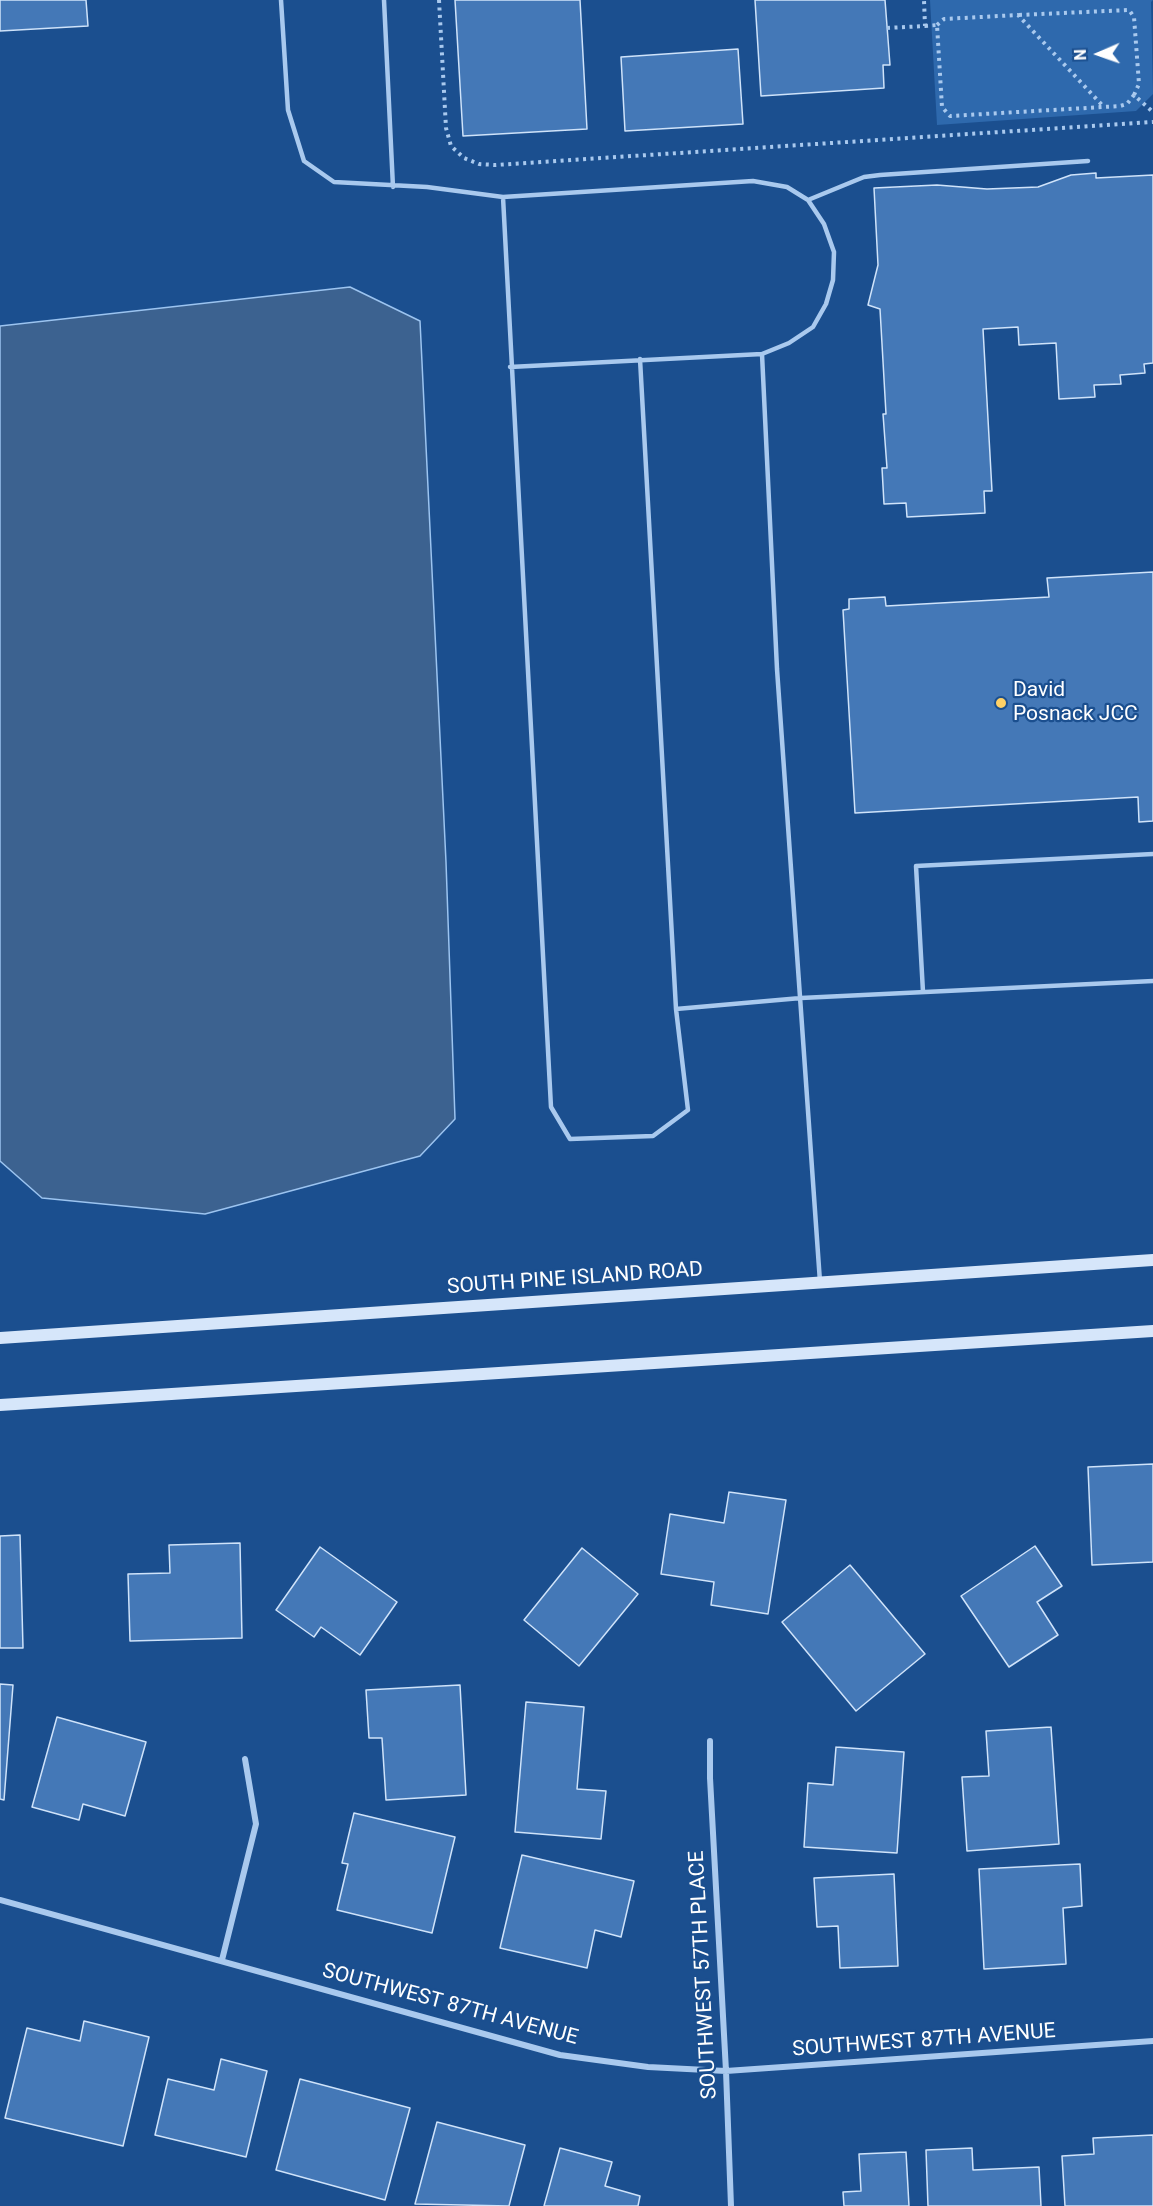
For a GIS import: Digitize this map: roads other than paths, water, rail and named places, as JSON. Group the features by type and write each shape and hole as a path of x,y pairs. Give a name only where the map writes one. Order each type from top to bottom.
{"main road":[{"name":"SOUTH PINE ISLAND ROAD","path":"0,1338 1153,1260"},
{"path":"0,1405 1153,1331"}],"street":[{"name":"SOUTHWEST 57TH PLACE","path":"710,1741 731,2206"},
{"path":"222,1960 256,1824 245,1759"},
{"name":"SOUTHWEST 87TH AVENUE","path":"0,1900 560,2055 648,2067 726,2071 1153,2041"}],"lane":[{"path":"281,0 288,110 304,161 334,182 393,187 427,187 503,196 753,181 788,187 808,200 824,224 834,252 833,280 826,304 813,327 789,343 762,354 510,367"},
{"path":"384,0 393,187"},
{"path":"808,200 864,177 1088,161"},
{"path":"503,196 510,367 551,1107 570,1139 653,1136 688,1110 676,1009 640,359"},
{"path":"762,354 777,669 820,1282"},
{"path":"923,992 916,866 1153,854"},
{"path":"676,1009 801,998 1153,981"}],"place":[{"name":"David Posnack JCC","path":"1001,703"}]}
